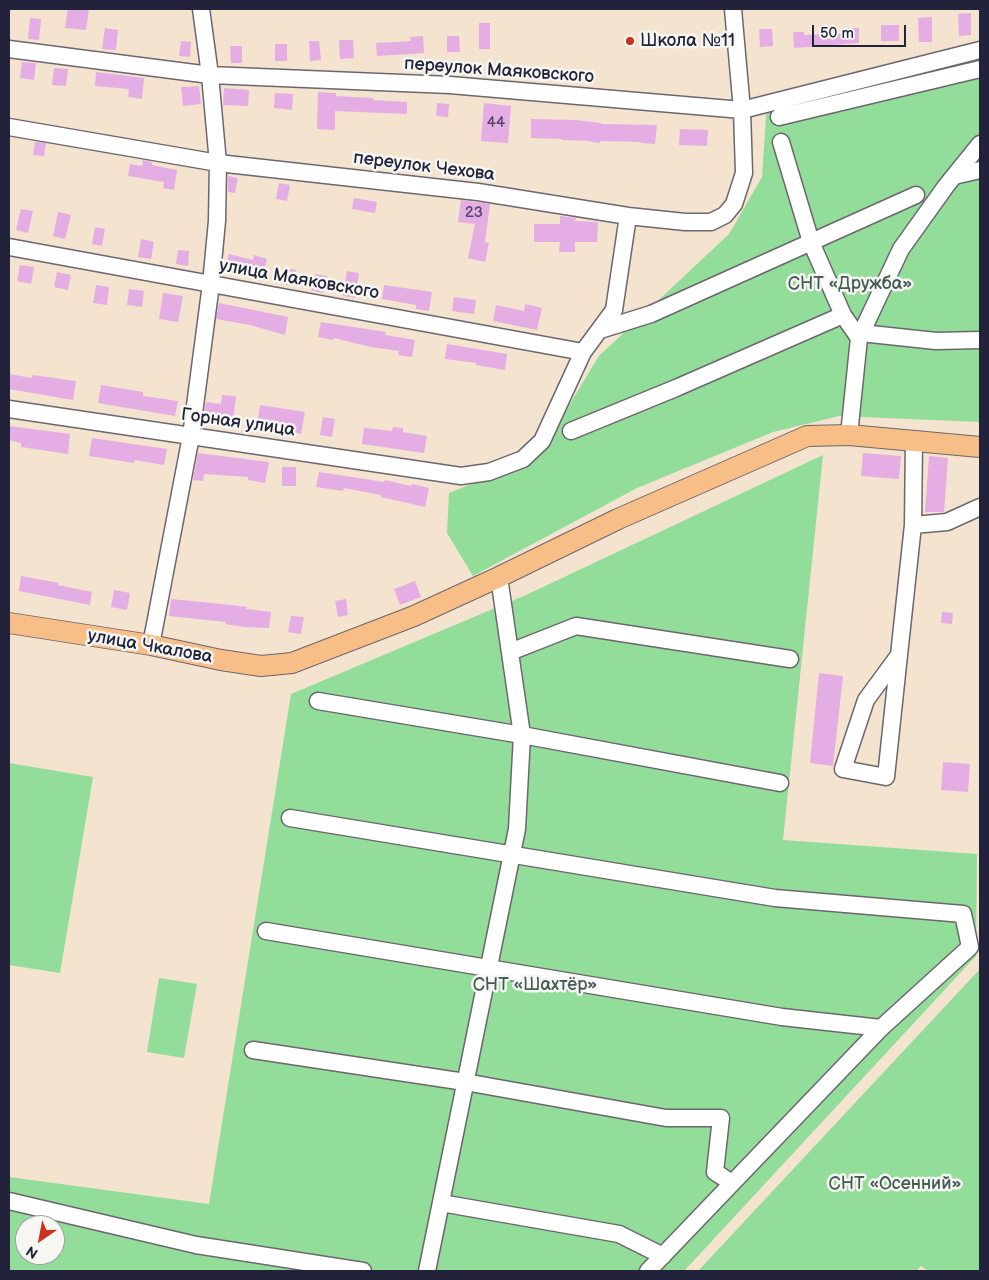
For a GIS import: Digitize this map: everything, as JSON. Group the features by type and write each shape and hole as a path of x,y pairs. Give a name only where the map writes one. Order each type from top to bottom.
{"main road":[{"name":"улица Чкалова","path":"9,623 151,645 253,665 292,663 414,616 618,519 807,436 849,435 980,447"}],"street":[{"path":"151,645 190,436 211,284 217,221 218,163 210,75 200,9"},
{"name":"переулок Чехова","path":"9,127 218,163 478,192 628,216 685,222 711,222 725,215 734,204 744,173 742,110 733,9"},
{"name":"переулок Маяковского","path":"9,49 210,75 450,86 742,110 980,50"},
{"path":"779,117 980,69"},
{"path":"781,142 811,242 843,315 860,336 936,341 980,340"},
{"path":"849,435 860,336 901,249 954,176 980,144"},
{"path":"954,176 980,170"},
{"path":"600,330 651,314 916,195"},
{"name":"Горная улица","path":"9,409 462,476 489,472 523,459 542,442 583,352 614,310 628,216"},
{"name":"улица Маяковского","path":"9,247 583,352"},
{"path":"571,432 843,315"},
{"path":"899,654 866,700 843,769 886,777 913,525 914,441"},
{"path":"913,525 947,522 980,508"},
{"path":"426,1271 517,829 522,735 498,577"},
{"path":"510,652 576,626 790,659"},
{"path":"318,701 522,735 780,783"},
{"path":"290,818 775,898 963,914 970,946 881,1028 648,1271"},
{"path":"266,931 782,1017 881,1028"},
{"path":"253,1050 465,1082 666,1118 721,1118 715,1172 732,1184"},
{"path":"9,1201 196,1246 363,1271"},
{"path":"441,1203 619,1234 663,1256"}],"green space":[{"name":"СНТ «Дружба»","path":"980,52 980,422 839,416 773,432 637,488 473,576 447,533 449,493 537,458 599,356 729,234 762,177 767,102"},
{"name":"СНТ «Шахтёр»","path":"823,455 783,840 977,854 976,956 684,1271 9,1271 9,1177 209,1204 291,694 526,595"},
{"path":"9,763 93,777 60,973 9,965"},
{"name":"СНТ «Осенний»","path":"980,969 980,1271 928,1271 921,1266 916,1271 698,1271"},
{"path":"159,978 197,984 184,1058 147,1052"}],"building":[{"path":"68,9 89,9 86,30 65,28"},
{"path":"971,13 971,35 959,36 958,14"},
{"path":"932,17 932,42 919,42 918,18"},
{"path":"30,18 41,19 39,40 28,39"},
{"path":"479,23 490,23 490,49 479,49"},
{"path":"881,25 899,25 899,41 881,41"},
{"path":"105,28 118,30 116,50 102,49"},
{"path":"848,28 859,28 859,43 794,48 793,32 804,32 804,35 848,33"},
{"path":"759,29 772,29 773,46 760,47"},
{"path":"423,36 424,53 377,56 376,43 411,41 410,37"},
{"path":"447,36 459,36 460,52 447,52"},
{"path":"339,40 353,40 354,58 340,59"},
{"path":"181,41 191,42 190,57 179,56"},
{"path":"309,41 319,41 321,60 310,61"},
{"path":"275,44 287,44 287,61 275,61"},
{"path":"230,46 242,46 242,63 231,63"},
{"path":"22,62 36,63 34,80 20,78"},
{"path":"54,68 68,69 66,86 52,85"},
{"path":"96,72 144,78 142,99 128,97 129,89 95,86"},
{"path":"199,86 201,104 183,106 181,87"},
{"path":"224,88 249,90 248,106 223,105"},
{"path":"318,92 336,93 336,96 407,102 407,114 335,111 335,130 317,129"},
{"path":"275,93 293,94 292,110 274,108"},
{"path":"437,103 449,104 448,117 436,116"},
{"path":"484,103 511,106 508,143 481,141"},
{"path":"531,119 576,120 601,124 657,125 655,144 600,141 600,143 531,138"},
{"path":"680,129 708,130 707,146 679,145"},
{"path":"35,142 46,143 44,156 33,155"},
{"path":"143,160 152,162 152,165 177,170 174,190 163,188 164,182 128,176 130,164 142,166"},
{"path":"228,176 238,178 235,193 228,192"},
{"path":"279,183 290,185 287,201 276,199"},
{"path":"354,198 377,202 375,213 352,209"},
{"path":"461,200 490,204 485,242 489,243 485,262 468,258 475,224 458,222"},
{"path":"21,209 33,211 28,233 16,230"},
{"path":"58,212 71,215 65,239 53,236"},
{"path":"560,216 576,218 575,221 598,222 597,242 575,242 575,252 559,252 560,242 534,242 534,224 560,224"},
{"path":"95,227 105,229 102,246 92,244"},
{"path":"141,239 154,242 151,259 138,257"},
{"path":"178,250 189,251 188,266 176,264"},
{"path":"229,254 253,260 254,255 267,259 262,281 225,271"},
{"path":"20,265 34,267 31,284 17,281"},
{"path":"284,268 296,270 293,286 281,284"},
{"path":"347,271 359,273 355,298 343,296"},
{"path":"57,272 71,275 68,290 54,287"},
{"path":"315,274 327,276 323,293 311,290"},
{"path":"96,285 109,287 107,305 93,303"},
{"path":"384,285 432,292 429,311 416,309 416,305 382,299"},
{"path":"129,289 144,291 142,307 127,305"},
{"path":"163,293 183,296 178,322 159,319"},
{"path":"454,297 476,300 474,314 452,311"},
{"path":"219,303 288,317 285,335 250,325 216,319"},
{"path":"525,304 542,308 537,330 493,321 496,305 524,311"},
{"path":"321,322 386,332 385,335 415,340 412,357 398,355 399,351 371,347 334,338 333,340 318,337"},
{"path":"447,344 507,354 505,370 476,365 476,363 445,359"},
{"path":"9,374 32,378 33,375 76,381 73,400 9,389"},
{"path":"101,385 143,392 143,396 178,401 175,416 98,403"},
{"path":"222,395 236,396 233,422 203,419 206,402 221,404"},
{"path":"260,405 305,412 301,434 281,431 281,427 275,426 275,430 257,427"},
{"path":"323,417 335,419 332,437 320,435"},
{"path":"9,426 70,434 68,454 21,447 21,443 9,440"},
{"path":"393,427 403,428 403,432 427,436 424,453 362,444 364,428 392,431"},
{"path":"92,438 167,449 164,465 135,460 134,463 89,456"},
{"path":"198,453 269,462 265,483 248,480 248,477 204,474 203,481 193,480"},
{"path":"863,453 901,456 899,479 861,476"},
{"path":"929,456 948,458 944,512 925,512"},
{"path":"282,467 296,467 296,486 282,486"},
{"path":"319,472 384,482 385,480 429,488 425,507 381,497 381,495 344,488 343,491 316,487"},
{"path":"21,576 59,583 58,585 92,592 90,605 19,591"},
{"path":"415,581 421,597 400,605 394,589"},
{"path":"114,590 130,593 127,610 111,607"},
{"path":"171,599 232,605 271,612 269,628 244,627 225,624 226,622 169,616"},
{"path":"346,599 348,615 338,617 335,601"},
{"path":"942,612 953,613 952,624 941,623"},
{"path":"291,616 304,617 301,634 288,632"},
{"path":"819,673 843,676 833,766 810,763"},
{"path":"943,762 970,764 968,792 941,790"}],"place":[{"name":"Школа №11","path":"630,41"}]}
